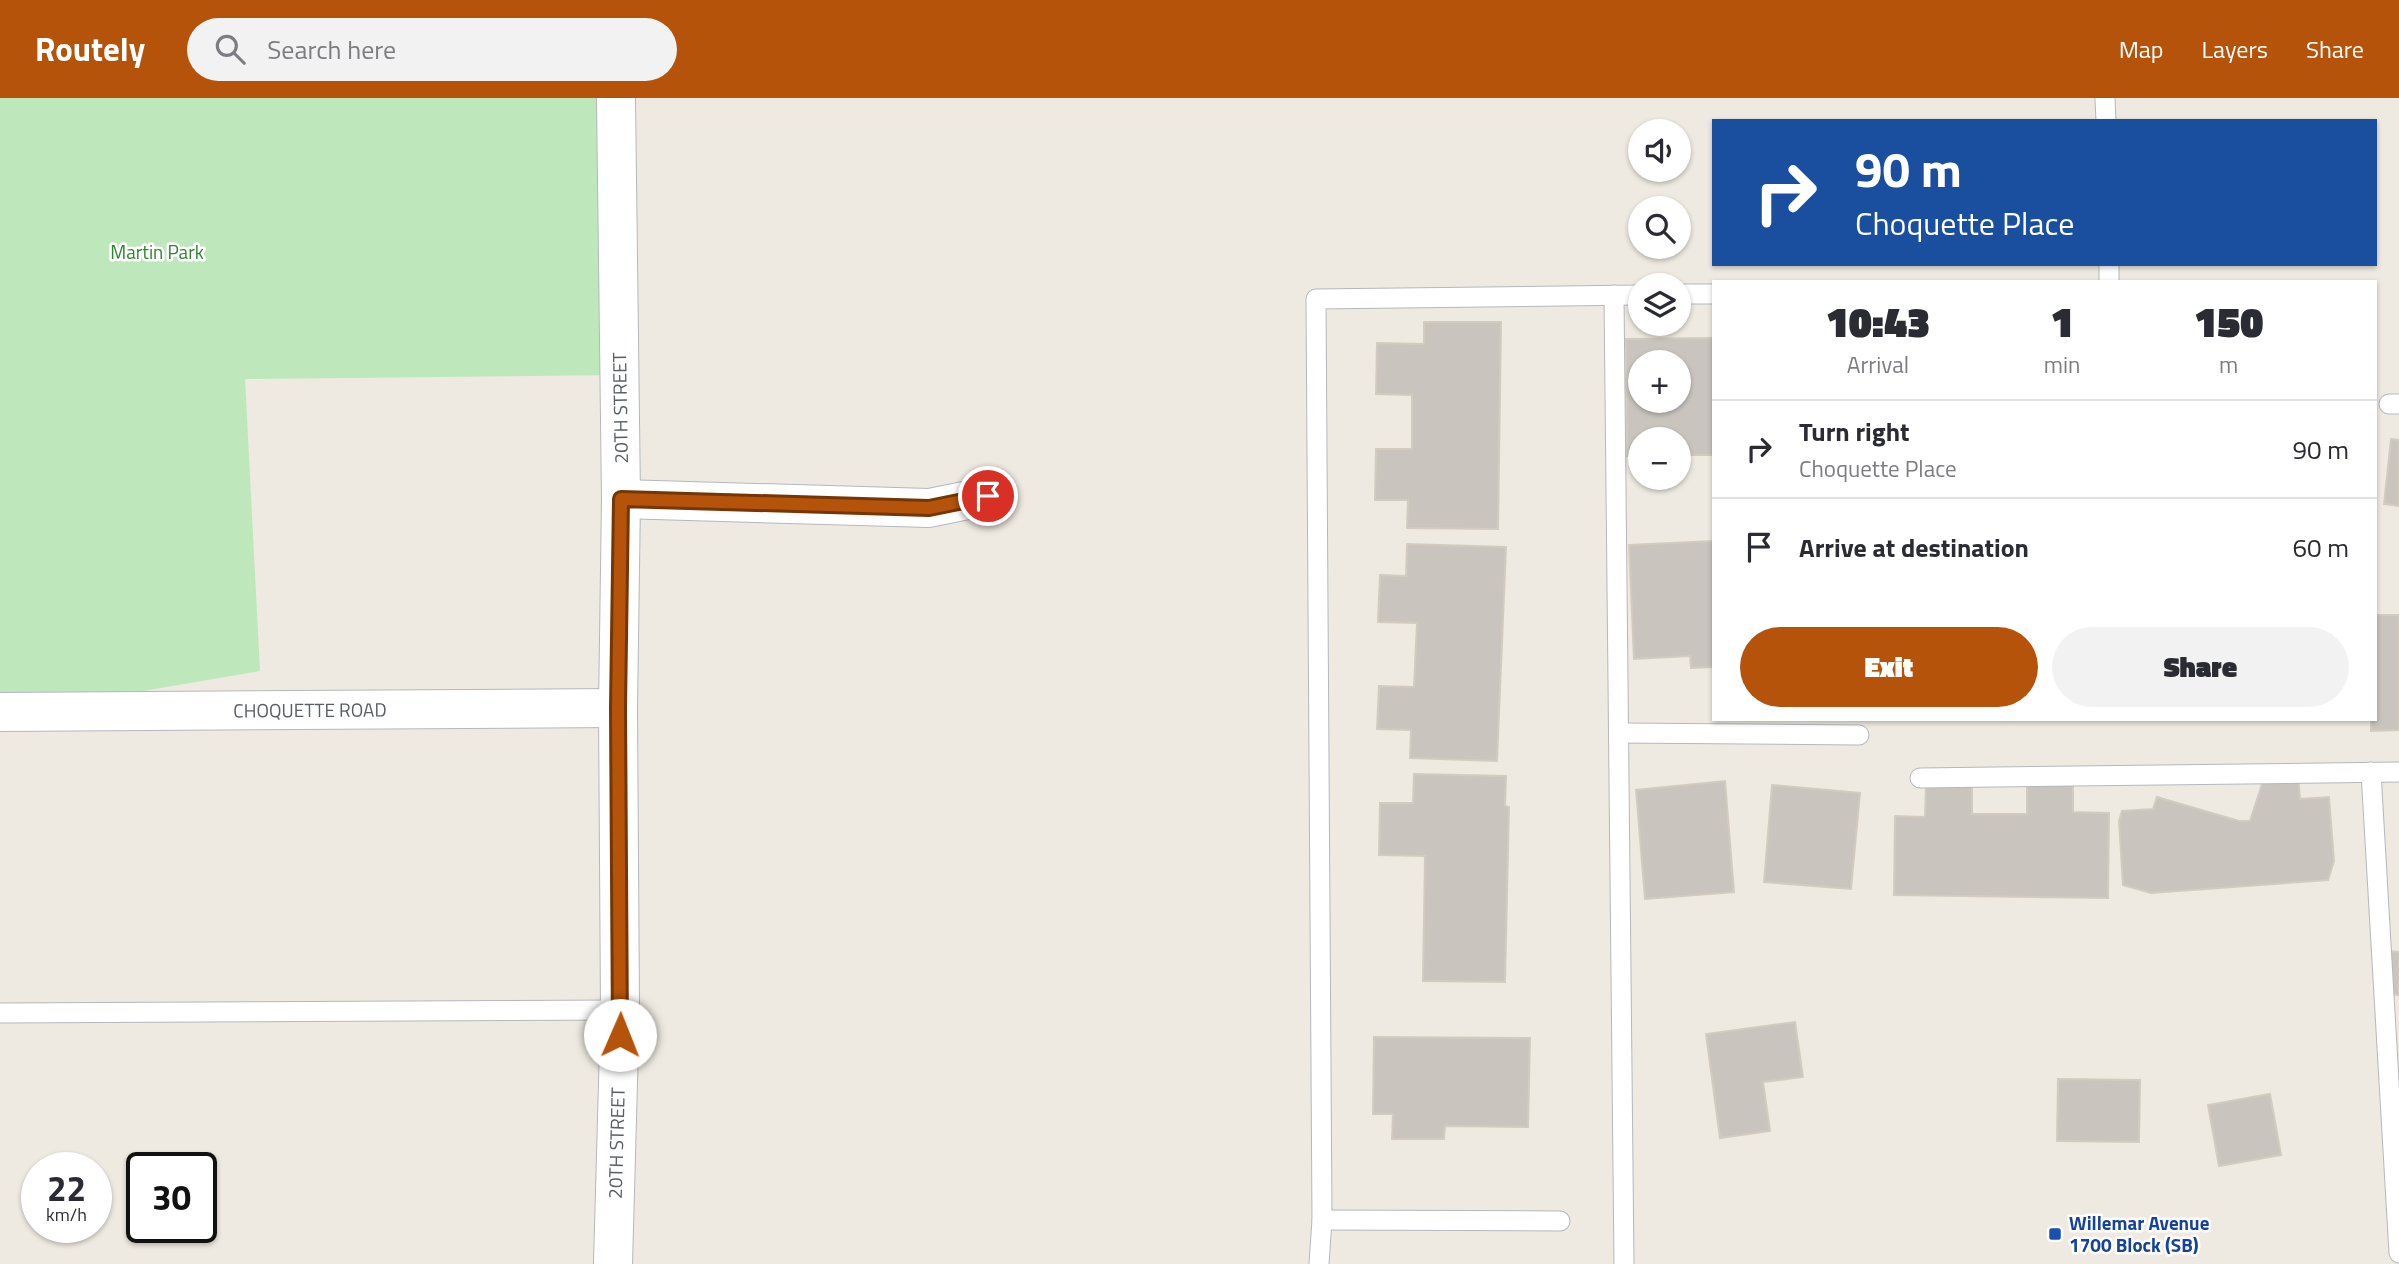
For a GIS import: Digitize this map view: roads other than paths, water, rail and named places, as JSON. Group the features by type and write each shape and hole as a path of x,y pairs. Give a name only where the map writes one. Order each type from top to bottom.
{"street":[{"name":"20TH STREET","path":"613,1264 620,1010 618,708 621,499 616,98"},
{"path":"621,499 929,508 988,496"},
{"name":"CHOQUETTE ROAD","path":"0,712 618,708"}],"lane":[{"path":"2105,98 2106,119"},
{"path":"1691,295 1712,294"},
{"path":"1614,295 1624,1264"},
{"path":"1319,1264 1322,1220 1315,299 1628,295"},
{"path":"1620,733 1859,736"},
{"path":"2371,772 2399,1253"},
{"path":"1920,778 2399,772"},
{"path":"0,1013 620,1010"},
{"path":"1322,1220 1560,1220"}],"place":[{"name":"Willemar Avenue 1700 Block (SB)","path":"2055,1234"}],"park label":[{"name":"Martin Park","path":"157,252"}]}
